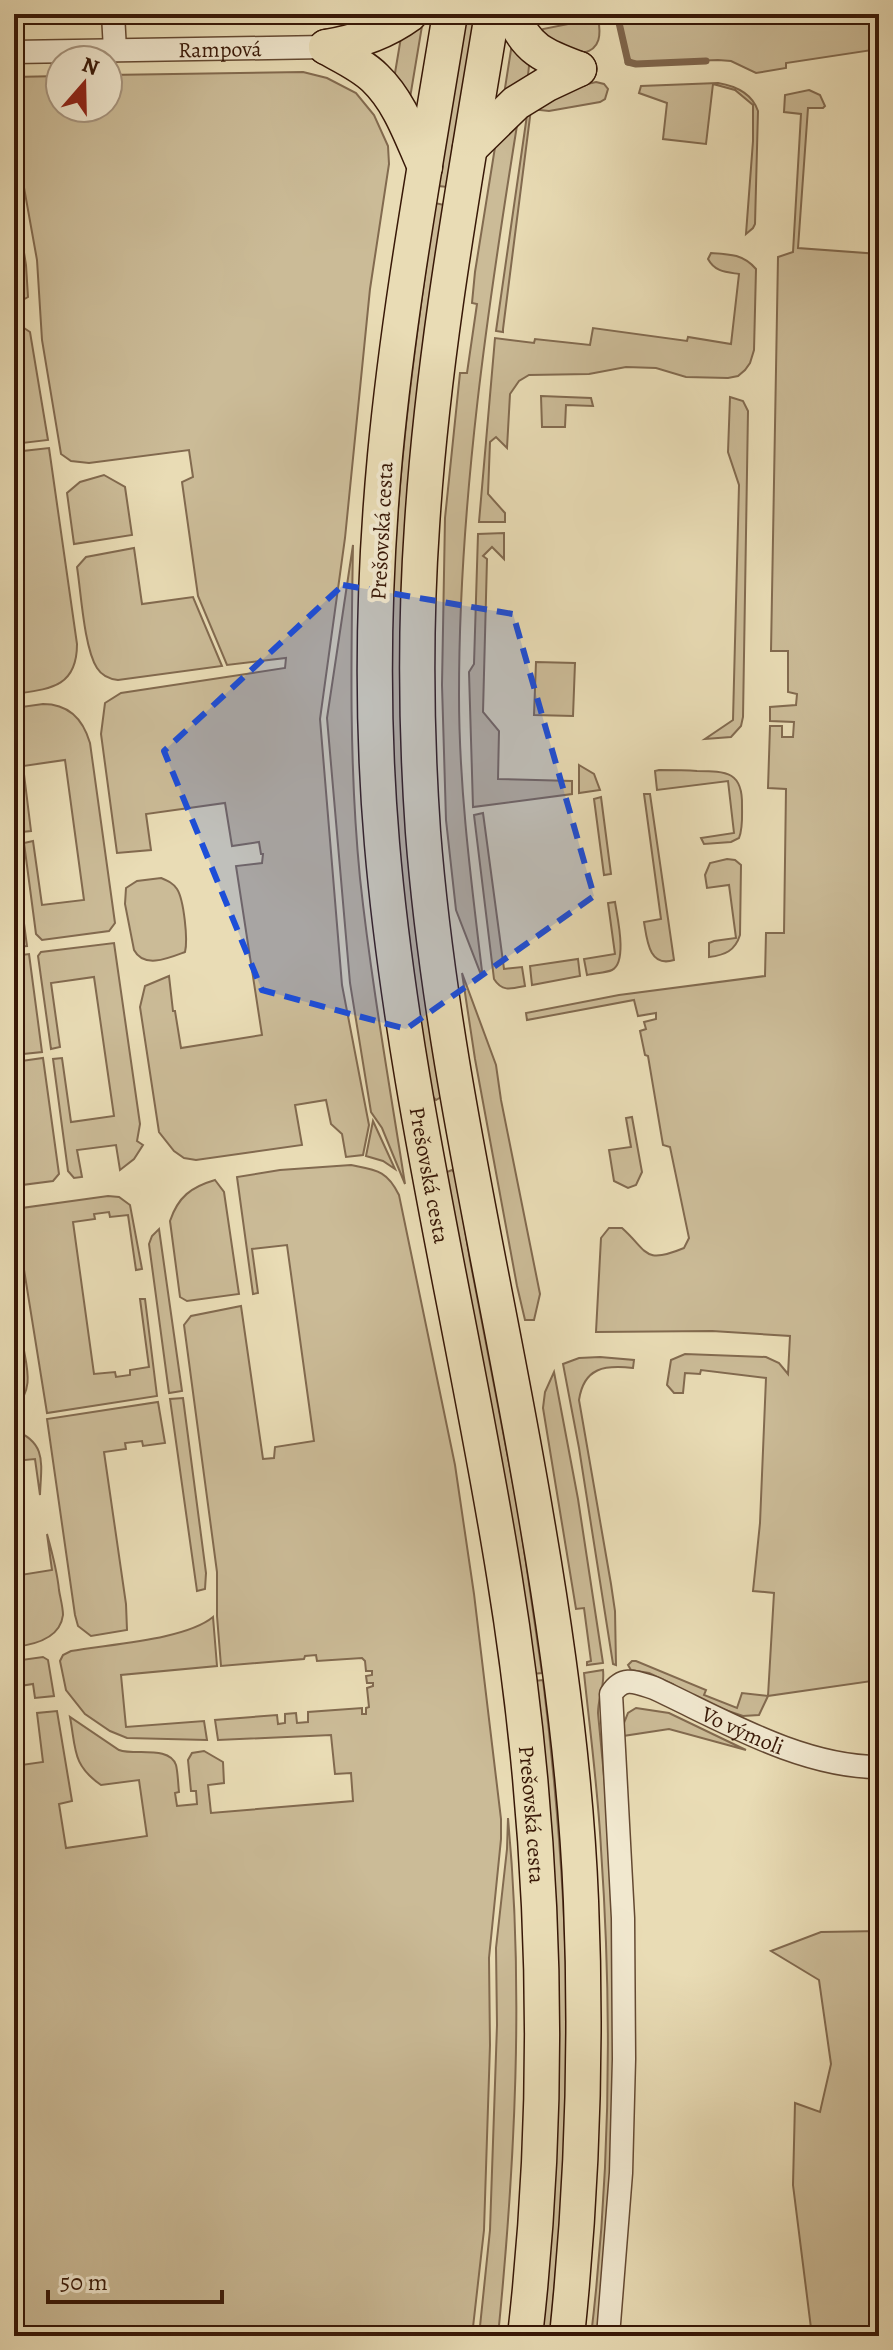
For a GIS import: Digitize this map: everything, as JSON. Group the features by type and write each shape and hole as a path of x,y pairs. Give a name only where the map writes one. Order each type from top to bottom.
{"highway":[{"path":"326,47 357,42 410,14"},
{"name":"Prešovská cesta","path":"450,14 400,331 380,519 375,644 378,776 388,904 403,1021 494,1516 528,1752 539,1906 541,2078 536,2205 525,2336"},
{"name":"Prešovská cesta","path":"492,14 435,384 422,516 418,658 420,783 430,899 446,1024 536,1514 572,1777 581,1899 584,2023 580,2174 567,2336"},
{"path":"470,148 516,103 579,69 535,50 521,33 512,14"},
{"path":"326,47 374,76 389,94 425,167"}],"street":[{"path":"113,14 115,44"},
{"name":"Rampová","path":"124,50 326,47"},
{"name":"Rampová","path":"14,52 44,51"},
{"name":"Vo výmoli","path":"608,2336 621,2173 624,2059 623,1918 610,1699 614,1688 633,1680 798,1753 832,1763 879,1767"}],"highlighted area":[{"path":"343,585 513,614 594,896 406,1029 262,990 164,751"}],"shaded area":[{"path":"466,14 476,14 448,187 438,186"},
{"path":"618,14 879,14 879,49 786,63 786,68 756,73 731,61 635,63 627,57"},
{"path":"598,18 598,40 589,51 583,53 541,40 543,29"},
{"path":"421,24 410,98 394,79 401,37"},
{"path":"513,37 530,57 527,84 502,107"},
{"path":"303,72 327,78 356,93 374,115 388,146 389,164 370,289 345,538 320,719 342,985 369,1125 363,1155 346,1157 342,1134 331,1124 326,1100 295,1105 302,1145 196,1160 184,1158 174,1151 159,1132 140,1007 145,986 169,976 181,1048 262,1035 236,866 262,863 263,854 259,842 232,846 225,803 146,814 151,850 117,853 101,734 105,703 121,693 285,668 286,658 227,665 198,596 182,482 193,477 189,450 89,463 71,461 61,454 42,340 37,260 14,132 14,77 44,76 44,124 124,124 124,75"},
{"path":"596,82 608,89 605,99 600,102 549,111 531,109 503,332 496,331 528,108 570,88"},
{"path":"718,83 742,91 752,99 758,111 755,224 746,234 753,105 735,90 713,84 706,144 663,139 667,103 639,93 641,86"},
{"path":"809,90 820,95 825,106 808,108 798,248 879,254 879,1680 768,1696 774,1593 753,1591 760,1523 766,1378 701,1370 700,1374 685,1373 683,1393 674,1393 667,1385 671,1360 685,1354 766,1357 779,1363 788,1374 790,1336 712,1331 596,1332 601,1238 609,1228 622,1228 642,1249 653,1255 684,1248 689,1238 670,1147 663,1145 648,1056 645,1055 640,1031 646,1029 644,1022 656,1019 656,1013 638,1016 634,1000 527,1020 526,1013 619,995 765,976 766,933 784,933 786,789 768,788 770,726 782,726 782,737 793,737 794,722 770,721 770,707 796,705 797,694 788,692 788,651 771,651 778,257 793,252 801,114 784,112 785,95"},
{"path":"519,113 477,402 460,622 461,765 480,972 456,910 446,820 442,685 445,518 460,373 467,373 477,304 472,303 475,272 496,141"},
{"path":"14,190 28,297 21,301 21,326 30,332 48,440 14,444"},
{"path":"435,203 444,205 419,382 441,1097 436,1100 432,1096 401,871 391,701 396,533 413,368"},
{"path":"711,253 741,258 756,269 754,350 745,370 738,376 728,378 686,377 656,368 626,367 589,374 529,375 519,381 510,394 507,448 496,437 490,442 488,494 505,513 505,522 479,522 495,338 590,345 593,328 731,344 739,274 714,267 708,259"},
{"path":"541,396 591,398 593,406 566,405 565,427 542,427"},
{"path":"730,397 743,401 748,411 743,717 741,726 731,737 705,739 733,720 739,485 728,452"},
{"path":"49,448 77,644 76,659 72,670 59,684 14,694 14,452"},
{"path":"104,475 125,487 132,535 74,544 67,493 80,482"},
{"path":"504,533 504,559 492,547 483,556 487,559 483,712 499,731 498,779 572,781 572,794 473,807 469,672 474,664 478,534"},
{"path":"353,545 352,712 356,836 369,954 405,1184 382,1128 371,1112 350,983 327,718"},
{"path":"134,548 142,604 193,597 222,666 118,680 106,677 99,671 86,634 77,567 86,557"},
{"path":"536,662 575,663 573,716 534,715"},
{"path":"43,704 74,714 90,743 115,923 109,931 42,940 36,934 24,843 33,841 42,905 84,900 65,760 23,766 31,831 22,832 14,773 14,708"},
{"path":"579,765 594,774 600,790 579,793"},
{"path":"655,771 725,773 736,780 742,795 739,838 731,842 704,844 701,838 734,833 728,781 657,790"},
{"path":"644,794 650,794 674,960 659,960 654,956 646,937 644,922 661,919"},
{"path":"601,797 611,874 604,875 594,799"},
{"path":"483,813 504,969 522,967 525,986 511,989 504,988 494,979 474,815"},
{"path":"14,848 27,946 14,947"},
{"path":"727,859 741,865 740,935 729,951 709,957 709,943 736,938 729,885 707,888 705,875 710,863"},
{"path":"161,878 174,885 182,902 186,946 185,952 150,961 138,956 134,950 125,904 126,888 137,881"},
{"path":"615,902 620,958 612,970 587,975 584,959 615,954 608,903"},
{"path":"114,943 140,1124 137,1141 143,1145 134,1159 120,1170 116,1145 77,1150 82,1177 74,1178 68,1171 53,1059 62,1058 71,1122 114,1116 94,977 51,983 60,1047 51,1049 38,956 41,952"},
{"path":"29,954 42,1052 14,1055 14,956"},
{"path":"578,959 580,976 532,985 530,966"},
{"path":"462,973 496,1065 540,1294 534,1320 525,1320 517,1286"},
{"path":"43,1058 59,1174 53,1181 14,1186 14,1062"},
{"path":"632,1117 642,1172 636,1185 628,1188 614,1181 609,1150 631,1147 626,1118"},
{"path":"373,1121 395,1169 366,1156"},
{"path":"351,1165 380,1172 390,1180 399,1195 455,1465 501,1819 489,1958 490,2045 484,2230 472,2336 14,2336 14,1766 43,1762 37,1713 57,1711 72,1801 59,1804 66,1848 147,1836 139,1780 101,1785 92,1778 77,1756 70,1717 119,1750 159,1753 172,1759 178,1775 179,1792 175,1793 177,1806 197,1804 196,1791 191,1791 188,1760 192,1753 204,1751 223,1762 224,1783 208,1785 211,1813 353,1801 351,1773 335,1774 331,1735 218,1740 215,1720 277,1715 278,1724 285,1723 285,1714 296,1713 297,1723 308,1722 308,1712 362,1708 362,1714 366,1714 369,1707 367,1688 373,1683 367,1683 366,1676 372,1675 372,1671 366,1671 362,1658 317,1661 316,1655 305,1656 304,1659 221,1666 217,1572 184,1325 191,1316 241,1306 263,1459 274,1458 275,1447 314,1441 287,1245 252,1249 258,1293 253,1294 237,1177 280,1170"},
{"path":"452,1170 456,1175 519,1515 542,1673 532,1674 445,1177"},
{"path":"215,1180 224,1192 239,1294 187,1301 180,1297 170,1221 186,1194"},
{"path":"119,1197 130,1205 142,1269 136,1270 128,1215 110,1217 109,1212 94,1214 95,1219 73,1222 94,1374 115,1372 116,1377 130,1375 130,1370 149,1367 140,1299 145,1299 157,1396 47,1413 17,1226 22,1208"},
{"path":"159,1229 182,1391 169,1393 149,1244"},
{"path":"14,1333 22,1339 28,1376 25,1393 14,1410"},
{"path":"579,1358 634,1360 633,1368 597,1370 586,1381 579,1400 615,1611 616,1665 613,1664 563,1364"},
{"path":"554,1372 578,1499 603,1663 587,1665 591,1661 584,1608 576,1609 543,1408 545,1392"},
{"path":"183,1398 206,1573 205,1589 197,1591 170,1399"},
{"path":"158,1402 165,1443 143,1446 142,1441 125,1443 126,1449 104,1452 127,1630 91,1636 78,1626 75,1615 47,1419"},
{"path":"14,1430 33,1441 37,1448 41,1465 40,1495 35,1459 14,1461"},
{"path":"47,1534 63,1609 61,1623 44,1639 14,1647 14,1576 52,1570"},
{"path":"213,1617 217,1666 121,1675 126,1727 204,1721 207,1740 127,1738 85,1714 66,1690 60,1661 63,1655 71,1651 166,1636 200,1625"},
{"path":"43,1657 48,1660 54,1696 35,1698 33,1684 14,1687 14,1661"},
{"path":"636,1661 706,1690 704,1695 737,1708 742,1693 768,1696 759,1715 743,1716 692,1699 673,1684 649,1673 631,1670 628,1665"},
{"path":"603,1670 598,1713 614,1907 613,2148 599,2336 591,2336 602,2215 608,2031 600,1827 584,1673"},
{"path":"543,1680 560,1850 567,2020 565,2138 550,2336 542,2336 534,1681"},
{"path":"636,1708 669,1713 746,1750 669,1729 623,1736 628,1713"},
{"path":"508,1818 516,1947 513,2142 498,2336 479,2336 490,2230 497,2025 496,1948"},
{"path":"879,1931 879,2336 812,2336 793,2185 795,2103 820,2112 831,2064 819,1980 771,1951 821,1932"}],"waterway":[{"path":"617,14 628,62"},
{"path":"628,62 706,61"}]}
